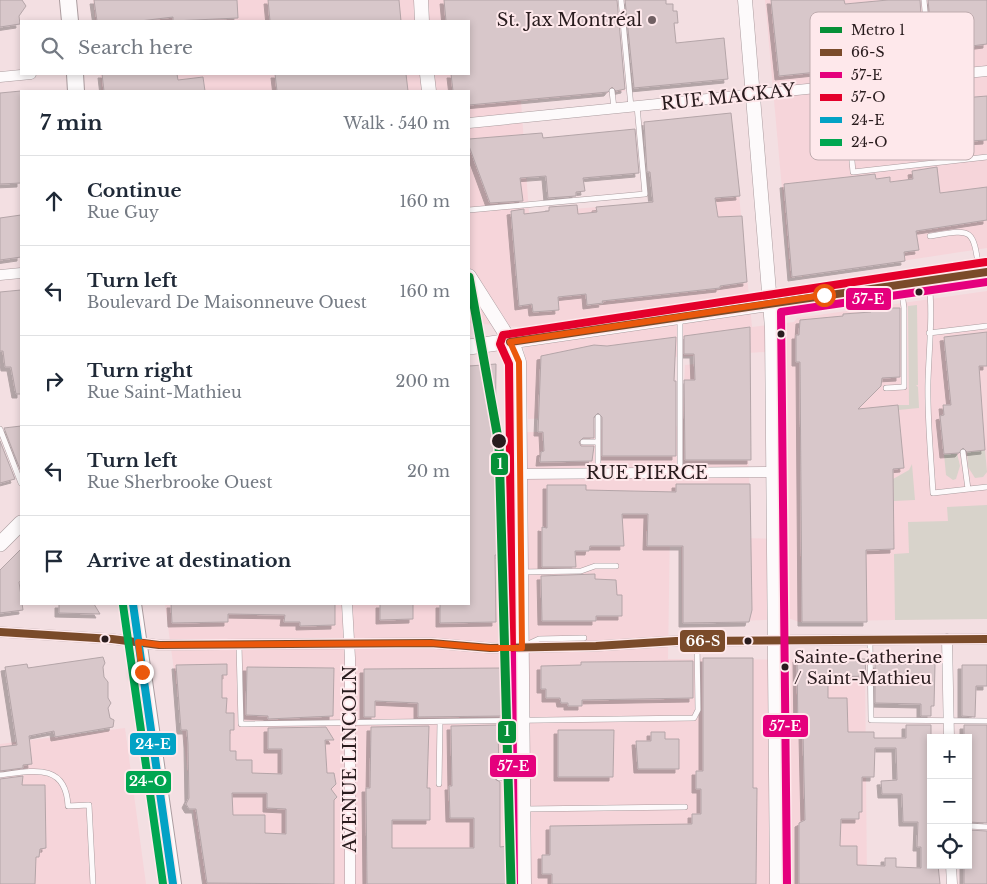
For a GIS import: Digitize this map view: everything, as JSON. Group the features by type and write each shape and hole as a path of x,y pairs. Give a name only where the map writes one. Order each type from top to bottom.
{"main road":[{"path":"68,0 70,20"},
{"path":"75,75 76,90"},
{"path":"470,347 983,273"},
{"path":"0,544 20,524"},
{"path":"133,605 173,884"}],"street":[{"path":"421,0 422,20"},
{"path":"745,0 771,303 777,884"},
{"name":"RUE MACKAY","path":"974,72 987,71"},
{"path":"0,77 21,75"},
{"path":"427,75 429,90"},
{"name":"RUE MACKAY","path":"470,123 810,88"},
{"path":"0,275 20,273"},
{"path":"470,278 510,342 519,362 524,884"},
{"name":"RUE PIERCE","path":"521,474 774,472"},
{"name":"AVENUE LINCOLN","path":"347,605 350,723 350,884"},
{"path":"0,632 160,645 431,643 490,648 697,640 987,639"},
{"path":"947,639 949,734"},
{"path":"951,869 952,884"}],"lane":[{"path":"470,210 645,194 622,0"},
{"path":"612,91 614,109"},
{"path":"974,158 987,157"},
{"path":"852,160 853,172 960,160"},
{"path":"930,236 961,231 971,235 983,273"},
{"path":"929,281 932,302 928,384 932,493 987,487"},
{"path":"886,388 904,387 904,308 901,284"},
{"path":"680,317 680,473"},
{"path":"929,333 987,326"},
{"path":"598,417 598,474"},
{"path":"0,429 20,480"},
{"path":"583,442 598,442"},
{"path":"963,452 968,489"},
{"path":"522,572 581,571 595,566 616,566"},
{"path":"522,648 539,639 584,638"},
{"path":"870,639 870,720 987,721"},
{"path":"239,645 241,724 523,722 694,718 698,710 697,640"},
{"path":"439,784 440,722"},
{"path":"0,775 34,771 47,772 63,784 68,794 68,806 88,805 93,884"},
{"path":"500,778 524,777"},
{"path":"524,809 685,807"},
{"path":"972,826 987,826"}],"shaded area":[{"path":"93,0 587,0 589,16 618,13 625,91 521,101 529,213 653,202 644,122 731,113 752,327 794,322 797,318 987,291 987,618 799,622 791,619 682,623 681,537 785,539 783,351 675,357 674,410 528,419 523,327 470,323 470,90 101,90 100,75 470,75 470,20 95,20"},
{"path":"765,0 987,0 987,248 790,278"},
{"path":"917,305 918,385 916,385 918,387 919,408 898,410 898,405 909,405 908,306"},
{"path":"744,360 751,524 670,525 668,659 865,660 867,884 203,884 165,605 470,605 470,365 486,365 485,434 682,426 685,365"},
{"path":"985,450 987,472 983,477 975,478 968,467 967,452"},
{"path":"957,453 960,466 956,479 953,480 946,475 944,454"},
{"path":"912,464 915,500 894,501 893,479 909,470"},
{"path":"987,505 987,619 895,620 894,554 909,553 908,522 948,521 947,507"},
{"path":"125,728 146,884 0,884 0,744"}],"building":[{"path":"0,0 22,0 26,6 19,16 20,24 0,27"},
{"path":"94,0 237,0 238,18 173,20 173,17 148,20 97,20"},
{"path":"268,0 399,0 401,20 270,20"},
{"path":"444,0 617,0 625,89 616,91 612,87 608,92 470,105 470,90 453,90 451,75 470,75 470,20 446,20"},
{"path":"625,0 666,0 666,4 673,4 673,11 677,11 678,23 674,23 676,43 724,38 728,79 634,88"},
{"path":"771,0 844,0 845,4 888,0 920,0 921,12 810,12 810,73 779,76"},
{"path":"928,0 987,0 987,44 974,46 974,12 929,12"},
{"path":"102,75 177,75 178,80 203,77 205,90 104,90"},
{"path":"275,75 406,75 408,90 277,90"},
{"path":"20,91 20,183 0,184 0,93"},
{"path":"987,96 987,140 974,141 974,97"},
{"path":"731,113 740,196 715,198 718,217 742,216 747,282 720,286 720,288 602,301 603,303 587,305 586,294 558,297 559,310 533,312 532,304 519,306 511,211 524,209 524,214 549,211 549,207 577,205 578,214 597,212 596,207 653,202 650,172 647,172 644,122"},
{"path":"635,129 639,173 583,178 585,191 576,192 576,196 548,198 546,176 520,178 523,201 490,203 470,149 470,139 542,133 543,138"},
{"path":"937,167 940,193 987,187 987,220 916,231 919,250 904,252 905,261 792,277 784,184 875,174 876,179 890,177 890,182 913,179 912,171"},
{"path":"20,215 20,257 0,260 0,218"},
{"path":"20,290 20,394 16,394 11,367 5,367 3,351 0,351 0,292"},
{"path":"900,308 900,377 882,378 881,386 858,409 898,405 904,468 893,469 894,549 866,550 867,622 802,622 800,362 796,362 796,335 799,335 800,320 843,316 843,314 871,312 871,310"},
{"path":"750,327 751,460 685,460 684,380 695,380 694,354 684,354 684,336"},
{"path":"987,332 987,366 979,366 985,450 967,452 963,448 959,453 944,454 940,416 944,415 943,405 951,405 944,337"},
{"path":"676,337 674,381 676,381 676,456 602,456 602,417 598,413 594,417 594,438 583,438 579,442 581,446 594,446 592,461 540,462 541,452 544,451 543,432 538,432 541,356 594,345 607,346"},
{"path":"496,364 495,461 498,461 499,555 495,555 496,622 440,623 440,605 470,605 470,366"},
{"path":"20,426 20,469 4,428"},
{"path":"0,441 15,479 0,483"},
{"path":"676,484 750,484 752,610 749,622 683,623 683,546 647,546 648,514 622,514 624,546 590,546 589,551 575,551 576,567 542,567 542,527 547,528 547,485 586,485 586,490 676,492"},
{"path":"20,550 20,605 22,605 23,610 0,613 0,570"},
{"path":"595,574 595,579 616,580 617,595 622,595 622,616 596,616 596,621 542,621 541,576"},
{"path":"59,605 95,605 100,614 59,613"},
{"path":"171,605 335,605 335,625 300,626 300,622 284,622 285,615 228,614 228,622 172,623"},
{"path":"380,605 413,605 413,619 380,620"},
{"path":"103,657 105,663 103,667 104,677 108,682 108,698 111,703 108,708 110,718 114,720 113,727 55,737 54,731 29,736 32,764 23,765 23,768 0,771 0,747 17,745 5,667 27,664 28,668"},
{"path":"703,658 753,658 753,788 757,788 756,884 552,884 552,874 542,874 542,855 550,855 550,826 692,824 692,814 701,814 701,789 696,789 696,771 703,771"},
{"path":"797,658 865,659 866,676 828,677 828,698 847,698 848,732 874,732 874,738 906,738 906,725 931,725 931,734 927,734 927,869 938,869 940,884 799,884 799,823 805,820 803,733 798,733","holes":["875,748 896,748 897,780 881,781 882,794 902,794 903,822 918,822 917,847 921,847 921,868 896,867 896,858 885,858 885,866 857,865 857,846 840,846 841,819 859,819 859,812 862,812 862,777 874,777"]},
{"path":"693,661 693,698 582,700 582,706 568,706 568,703 561,703 560,698 546,698 546,689 541,689 541,666 581,665 581,662"},
{"path":"227,664 227,675 222,675 222,698 227,698 226,713 234,713 234,730 230,730 230,751 236,751 236,760 252,760 252,773 282,774 282,749 268,749 268,728 326,727 334,740 325,740 327,773 334,773 336,784 331,789 337,797 334,800 334,884 207,883 196,809 189,809 186,804 189,798 187,730 181,730 176,665","holes":["232,793 267,793 267,808 286,809 286,834 265,833 265,815 233,815"]},
{"path":"875,664 935,664 934,706 931,706 931,716 921,716 921,704 875,703"},
{"path":"962,665 987,665 987,686 976,686 975,717 962,716"},
{"path":"247,667 334,668 333,716 268,719 268,716 246,715"},
{"path":"503,668 503,716 418,717 418,703 375,701 375,717 364,717 364,669"},
{"path":"498,725 499,774 495,779 500,782 500,847 508,846 509,884 367,884 366,788 370,788 371,727 429,726 427,788 430,788 430,820 392,820 392,848 474,848 474,818 450,818 449,786 452,786 451,726"},
{"path":"964,725 987,725 987,823 972,822 972,734 964,734"},
{"path":"558,730 614,730 613,777 558,777"},
{"path":"651,732 665,732 665,739 679,739 679,769 638,769 636,741 651,741"},
{"path":"23,776 22,785 45,785 46,848 40,849 39,857 36,857 35,884 0,884 0,779"},
{"path":"972,830 987,831 987,884 964,884 964,869 972,869"}],"metro line":[{"name":"1","path":"470,283 499,444 511,884"}],"transit line":[{"name":"57-O","path":"512,648 509,364 500,344 503,335 986,262"},
{"name":"66-S","path":"510,342 987,272"},
{"name":"57-E","path":"787,884 781,312 987,282"},
{"name":"24-O","path":"123,605 163,884"},
{"name":"24-E","path":"133,605 173,884"},
{"name":"66-S","path":"0,632 112,639 159,645 431,643 490,648 596,646 676,641 987,639"},
{"name":"57-E","path":"512,648 514,884"}],"place":[{"name":"St. Jax Montréal","path":"652,20"},
{"name":"Sainte-Catherine / Saint-Mathieu","path":"785,667"}],"route":[{"path":"142,672 138,642 160,645 431,643 490,648 522,648 519,362 510,342 824,295"}]}
